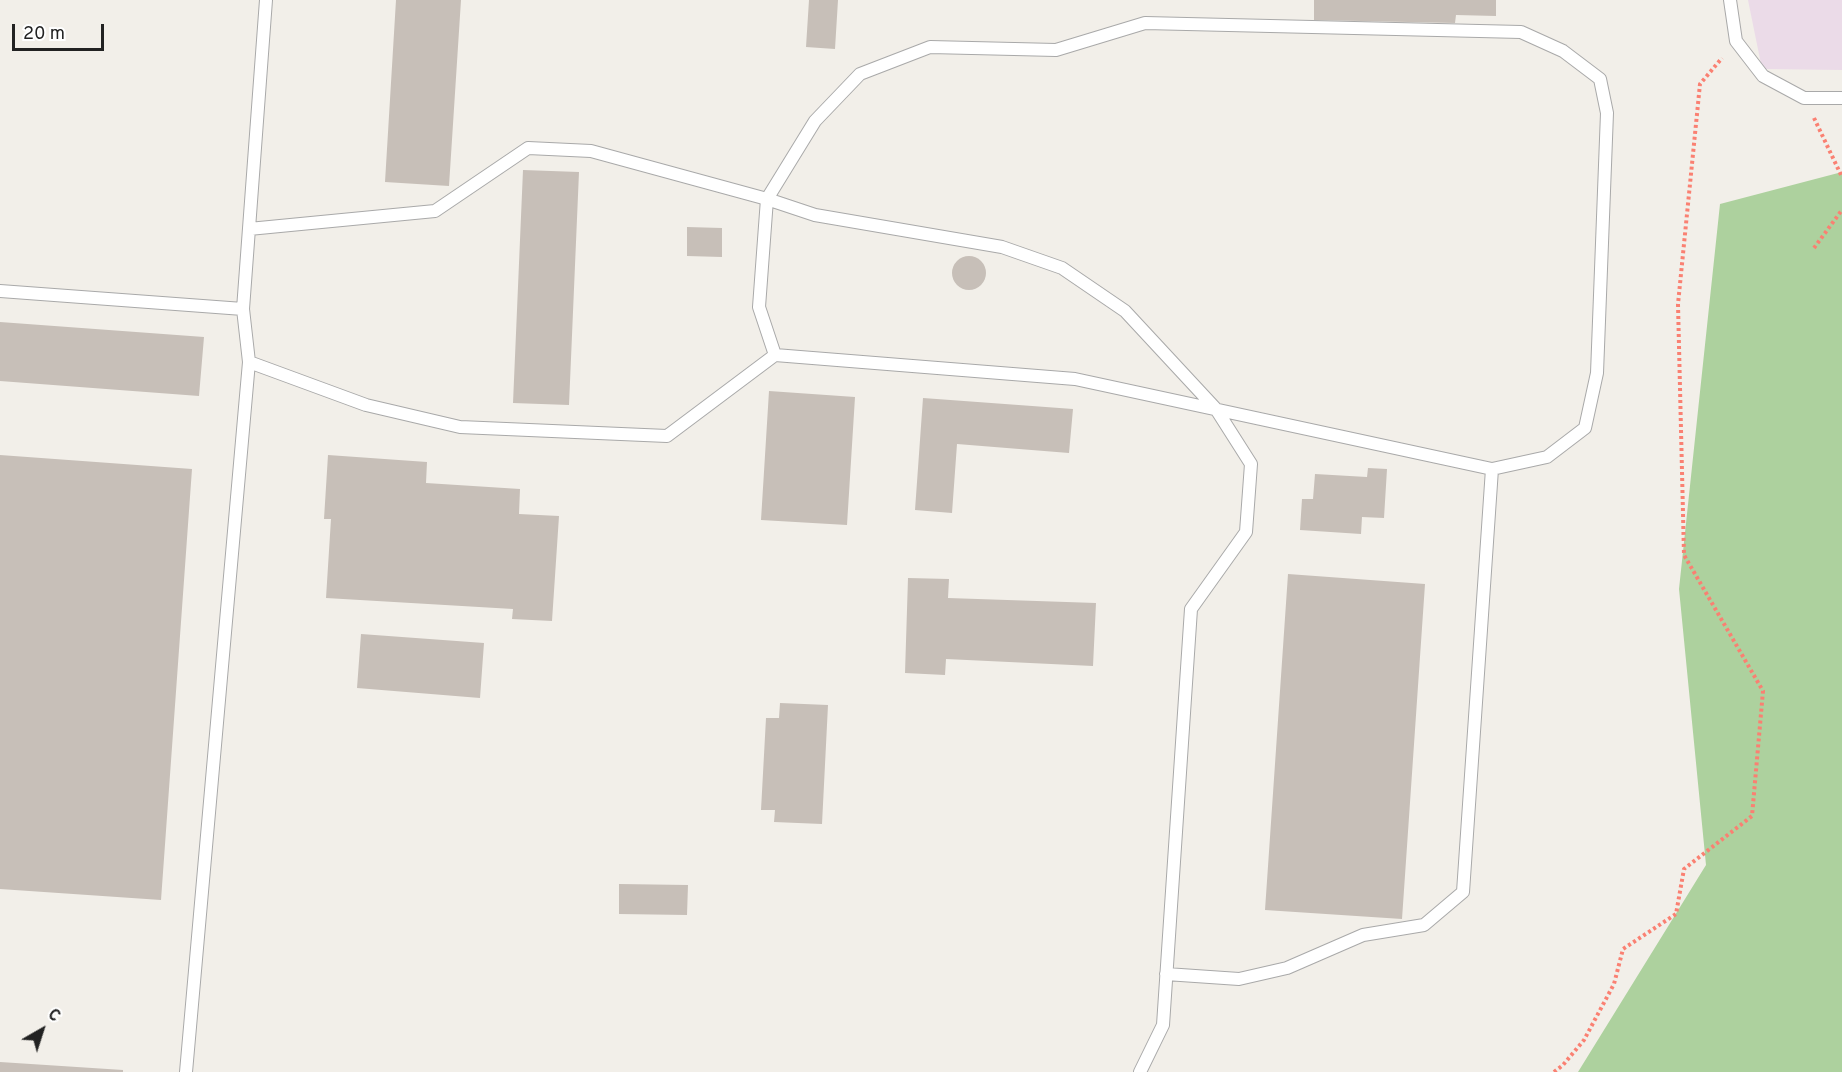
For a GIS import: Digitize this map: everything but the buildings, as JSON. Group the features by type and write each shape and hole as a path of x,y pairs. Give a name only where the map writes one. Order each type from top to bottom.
{"lane":[{"path":"186,1072 249,362 243,309 266,0"},
{"path":"1730,0 1736,41 1763,76 1804,98 1842,98"},
{"path":"249,362 366,405 460,427 668,436 775,355 1075,379 1492,469 1547,457 1585,428 1597,373 1607,113 1600,79 1563,51 1521,32 1145,23 1056,50 930,47 860,74 815,121 767,199 759,307 775,355"},
{"path":"249,229 435,212 528,148 591,151 767,199 815,215 1002,247 1062,268 1125,310 1216,409 1251,464 1246,532 1191,609 1163,1025 1140,1072"},
{"path":"0,291 243,309"},
{"path":"1166,974 1239,980 1287,969 1363,935 1424,925 1463,892 1492,469"}],"path":[{"path":"1554,1072 1584,1040 1614,984 1623,949 1676,914 1684,869 1752,816 1763,691 1684,555 1678,304 1700,84 1736,41"},
{"path":"1804,98 1842,177"},
{"path":"1814,248 1842,210"}],"shaded area":[{"path":"1748,0 1842,0 1842,70 1762,69"}],"green space":[{"path":"1842,172 1842,1072 1578,1072 1706,865 1679,589 1720,204"}]}
